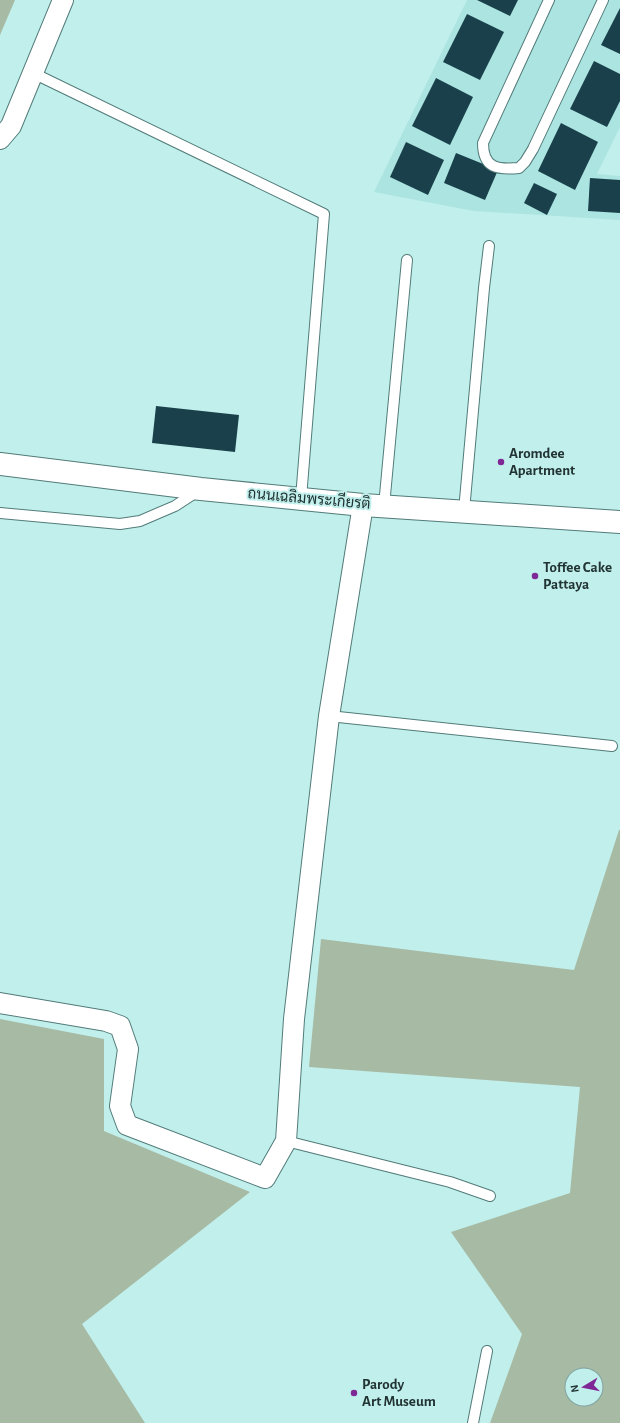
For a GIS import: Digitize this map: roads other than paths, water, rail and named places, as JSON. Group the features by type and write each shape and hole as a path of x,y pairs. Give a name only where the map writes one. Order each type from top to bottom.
{"street":[{"path":"0,139 11,126 63,0"},
{"name":"ถนนเฉลิมพระเกียรติ","path":"0,464 201,489 373,505 620,522"},
{"path":"0,1003 106,1021 120,1026 128,1049 120,1106 127,1125 265,1178 286,1141 294,1019 330,716 373,505"}],"lane":[{"path":"549,0 483,143 483,154 488,163 504,169 518,168 525,162 533,149 603,0"},
{"path":"33,73 324,214 301,498"},
{"path":"464,511 489,246"},
{"path":"373,505 407,260"},
{"path":"0,513 120,524 140,521 175,506 201,489"},
{"path":"330,716 612,746"},
{"path":"286,1141 450,1182 490,1196"},
{"path":"474,1423 487,1351"}],"place":[{"name":"Aromdee Apartment","path":"501,462"},
{"name":"Toffee Cake Pattaya","path":"535,576"},
{"name":"Parody Art Museum","path":"354,1393"}]}
